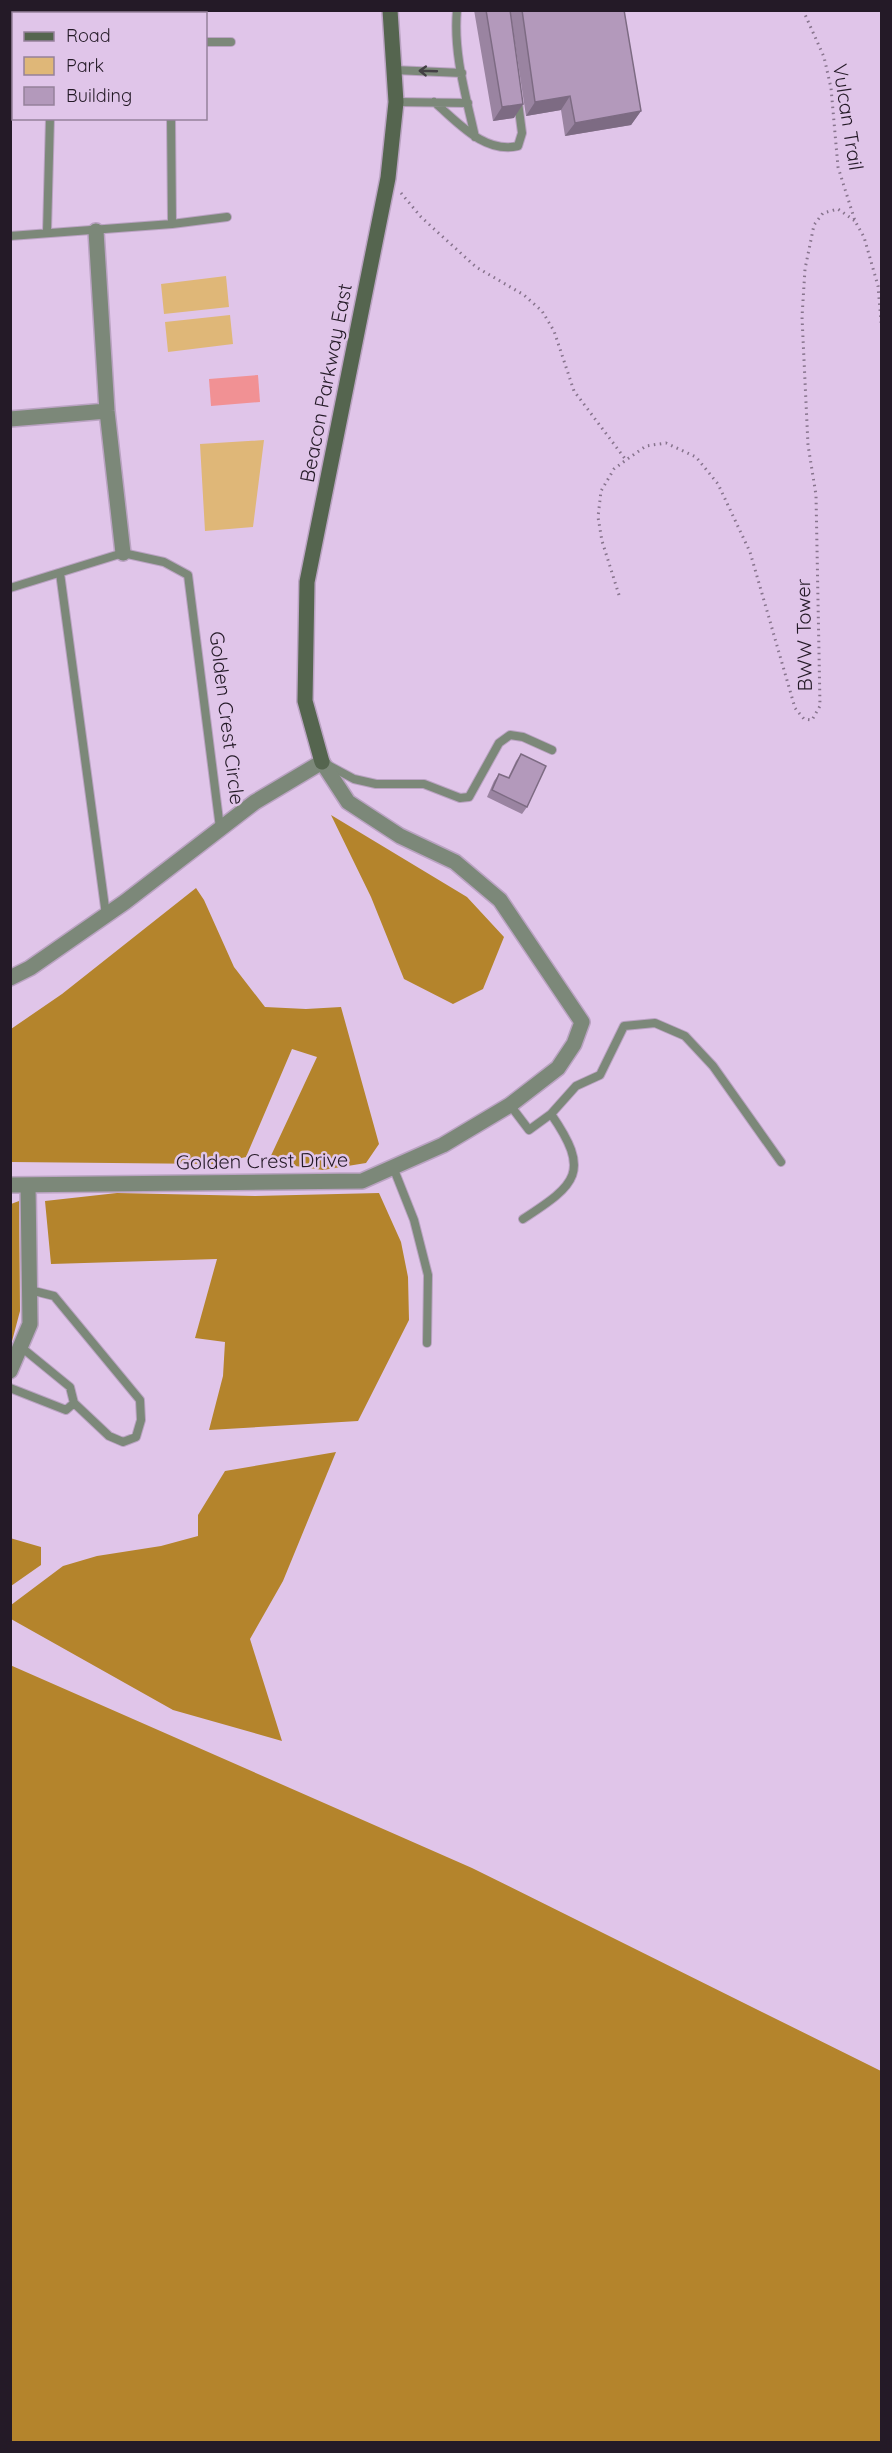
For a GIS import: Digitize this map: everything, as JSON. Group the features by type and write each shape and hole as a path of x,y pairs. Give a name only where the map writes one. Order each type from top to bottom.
{"street":[{"name":"Beacon Parkway East","path":"322,762 305,701 307,582 388,178 396,102 390,10"},
{"path":"96,231 107,411 123,553"},
{"path":"10,419 107,411"},
{"path":"220,828 255,802 322,762"},
{"name":"Golden Crest Drive","path":"10,1185 362,1181 443,1145 510,1105 558,1068 574,1044 582,1022 500,900 454,862 400,836 348,802 322,762"},
{"name":"Golden Crest Circle","path":"10,978 30,968 106,915 220,828"},
{"path":"10,1371 30,1324 28,1186"}],"lane":[{"path":"457,10 456,28 462,73 475,137"},
{"path":"207,42 231,42"},
{"path":"394,70 462,73"},
{"path":"434,102 475,137 492,146 507,149 518,146 522,133 516,93"},
{"path":"396,102 468,103"},
{"path":"47,232 50,120"},
{"path":"171,120 172,224"},
{"path":"10,236 47,232 96,231 227,217"},
{"name":"Golden Crest Circle","path":"10,588 123,553 164,562 188,575 220,828"},
{"path":"60,573 106,915"},
{"path":"322,762 354,779 376,784 424,784 460,798 469,797 499,743 510,735 523,737 552,750"},
{"path":"510,1105 529,1130 551,1114 576,1086 600,1075 624,1026 655,1023 685,1036 713,1066 781,1162"},
{"path":"523,1219 556,1197 568,1185 574,1174 574,1159 568,1139 551,1114"},
{"path":"393,1167 414,1220 428,1275 427,1343"},
{"path":"21,1347 70,1387 74,1403 110,1436 123,1442 136,1437 141,1420 140,1400 54,1296 30,1290"},
{"path":"10,1388 66,1410 74,1403"}],"path":[{"name":"Vulcan Trail","path":"803,10 824,57 831,88 838,167 855,220 864,237 878,286 882,333"},
{"path":"388,178 421,217 476,267 524,295 542,311 554,331 574,391 627,460"},
{"name":"BWW Tower","path":"619,596 602,541 598,517 601,490 614,469 646,446 666,443 696,457 718,483 750,552 795,708 804,719 812,720 820,706 816,495 808,445 802,317 805,269 814,225 823,213 838,209 855,220"},
{"path":"878,286 882,292"}],"green space":[{"path":"226,276 229,307 164,314 161,284"},
{"path":"230,315 233,344 168,352 165,322"},
{"path":"264,440 253,527 205,531 200,444"}],"shaded area":[{"path":"258,375 260,402 211,406 209,379"},
{"path":"331,815 467,897 504,937 483,989 453,1004 404,979 371,897"},
{"path":"196,888 204,900 234,967 265,1007 306,1009 341,1007 379,1144 366,1163 323,1170 268,1162 317,1057 292,1049 246,1157 214,1164 11,1162 11,1029 62,994"},
{"path":"117,1193 255,1196 379,1193 401,1242 408,1277 409,1320 358,1421 209,1430 223,1376 225,1342 195,1338 217,1259 51,1264 45,1201"},
{"path":"19,1201 20,1311 11,1345 11,1204"},
{"path":"336,1452 283,1581 250,1639 282,1741 173,1710 11,1619 11,1605 63,1566 97,1556 161,1546 198,1536 198,1515 225,1471"},
{"path":"10,1538 41,1547 41,1565 11,1586"},
{"path":"10,1665 472,1868 881,2071 881,2442 11,2442"}],"building":[{"path":"486,10 510,10 523,104 502,107"},
{"path":"522,10 624,10 641,111 575,123 570,96 535,102"},
{"path":"521,754 546,766 527,807 492,790 499,774 509,778"}]}
